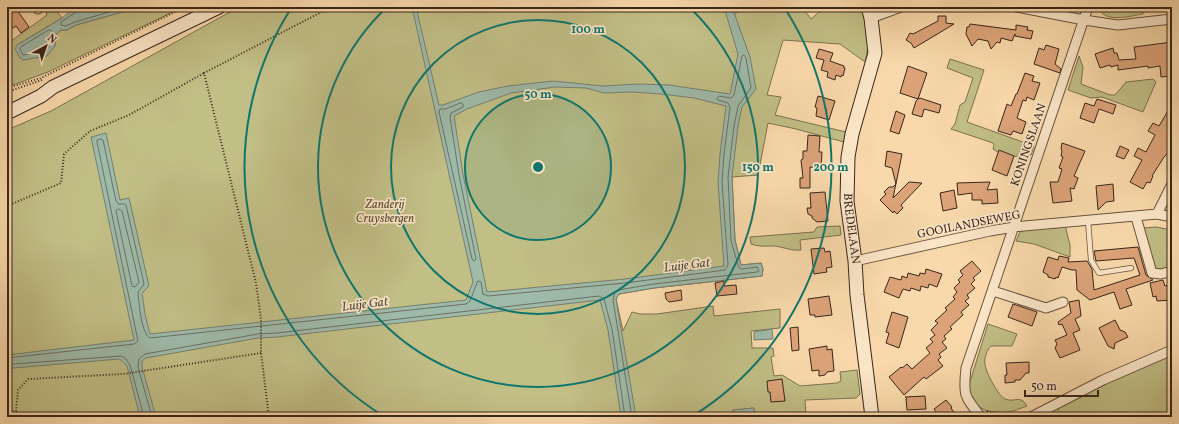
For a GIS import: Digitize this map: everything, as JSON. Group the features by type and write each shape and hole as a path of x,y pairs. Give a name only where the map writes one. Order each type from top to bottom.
{"main road":[{"path":"8,108 42,96 53,87 219,7"},
{"name":"BREDELAAN","path":"870,12 875,53 852,134 848,157 847,201 854,261 856,295 872,417"}],"street":[{"path":"870,12 901,7"},
{"path":"1016,7 1118,25 1172,19"},
{"name":"KONINGSLAAN","path":"981,417 967,400 964,388 966,368 1088,7"},
{"path":"1157,214 1172,184"},
{"name":"GOOILANDSEWEG","path":"854,261 1014,227 1157,214 1172,217"},
{"path":"1136,217 1152,273 1161,274 1172,271"},
{"path":"993,291 1046,308 1063,302"},
{"path":"1032,417 1044,414 1103,380 1172,350"}],"lane":[{"path":"1088,221 1091,260 1099,273 1131,268"}],"path":[{"path":"7,79 12,89 41,78 186,7"},
{"path":"7,206 61,183 64,154 90,131 129,115 204,73 331,7"},
{"path":"204,73 256,283 261,319 261,353 269,417"},
{"path":"8,413 16,411 18,390 28,379 123,374 261,353"},
{"path":"974,408 1024,417"}],"green space":[{"path":"140,7 183,7 48,72 13,85 7,73 7,44 47,15 46,13 55,9 62,18 17,45 55,46 55,35 61,30 67,30 76,25"},
{"name":"Zanderij Cruysbergen","path":"239,7 732,7 735,14 745,7 802,7 811,19 825,7 861,7 868,34 867,55 865,62 840,44 783,40 767,95 781,97 775,115 846,132 844,142 768,123 758,175 732,177 735,240 741,265 761,263 763,269 762,276 654,288 619,294 616,299 623,331 632,312 640,314 657,314 713,306 714,316 780,309 780,328 751,331 752,348 773,348 774,356 771,357 774,376 782,375 800,386 837,383 841,381 840,372 857,370 860,394 856,398 805,400 806,417 754,417 754,408 733,410 733,417 7,417 7,130 51,111"},
{"path":"1098,7 1143,7 1143,14 1118,18 1111,17 1106,16"},
{"path":"1079,56 1083,67 1081,84 1110,95 1115,95 1126,82 1153,79 1156,82 1143,112 1102,97 1091,98 1068,90"},
{"path":"950,59 984,70 967,122 1034,146 1031,155 1006,157 993,149 993,143 951,129 955,124 960,105 965,102 973,78 947,68"},
{"path":"1065,225 1070,245 1070,257 1034,244 1016,241 1020,232 1026,229"},
{"path":"840,226 841,235 800,240 801,250 751,244 750,237 814,232 817,227"},
{"path":"1156,227 1172,230 1172,268 1159,272 1155,268 1143,228"},
{"path":"988,324 1017,334 1012,346 991,346 985,359 987,372 999,394 1005,399 1022,400 1027,406 1014,411 994,413 982,408 971,398 969,385"},
{"path":"1172,355 1172,417 1060,417 1057,415 1062,403"}],"water":[{"path":"76,7 140,7 76,25 67,30 61,30 55,35 55,46 47,56 23,60 20,58 15,49 17,45 62,18"},
{"path":"412,7 416,7 439,105 443,105 479,92 508,86 553,81 603,86 638,84 669,85 730,94 738,54 724,7 732,7 750,57 756,89 742,107 738,126 732,177 735,240 741,265 761,263 763,269 762,276 654,288 619,294 616,299 636,417 621,417 608,330 600,300 258,338 146,358 142,361 142,367 156,417 140,417 127,366 119,359 13,368 7,370 7,355 134,340 91,137 106,133 120,200 129,198 149,286 142,293 150,334 466,300 473,282","holes":["555,87 586,88 604,93 632,92 694,98 726,106 718,182 724,266 625,279 487,292 463,174 454,116 467,109 511,93"]},
{"path":"772,329 773,339 754,340 754,332"},
{"path":"754,408 754,417 733,417 733,410"}],"building":[{"path":"7,7 15,7 29,27 21,33 16,26 10,30 7,25"},
{"path":"938,16 946,16 946,23 954,24 914,48 911,43 906,40 910,33 913,34 938,21"},
{"path":"970,24 1016,30 1016,25 1028,27 1027,30 1033,31 1031,39 1015,36 1015,34 1012,41 1001,38 1000,43 997,42 991,49 988,41 978,39 972,46 966,34 967,27 969,27"},
{"path":"1172,42 1172,66 1169,66 1170,76 1161,77 1160,66 1118,70 1118,65 1111,67 1110,65 1100,68 1095,54 1113,48 1114,53 1117,53 1119,60 1136,59 1134,47"},
{"path":"1046,45 1059,49 1055,64 1061,69 1060,73 1034,64 1039,48 1044,50"},
{"path":"819,49 833,53 830,61 844,66 843,76 842,75 841,77 836,75 835,80 827,77 828,72 821,70 824,60 816,58"},
{"path":"908,66 927,73 918,99 900,93"},
{"path":"1025,73 1034,76 1032,81 1040,83 1034,100 1027,97 1026,101 1023,100 1017,118 1026,122 1022,134 1013,131 1011,135 998,131 1007,104 1011,106"},
{"path":"818,96 835,101 829,120 816,116 817,108 815,107"},
{"path":"920,98 941,105 939,113 924,109 922,117 912,114 918,99"},
{"path":"1097,99 1116,105 1113,114 1099,109 1094,123 1080,118 1085,103 1094,106"},
{"path":"1172,104 1172,142 1170,151 1164,157 1152,176 1150,183 1147,182 1143,189 1130,182 1142,160 1134,156 1138,148 1146,152 1155,135 1148,131 1153,123 1159,126"},
{"path":"896,111 905,115 899,134 890,131"},
{"path":"808,135 820,136 819,152 822,152 821,168 810,167 810,188 800,188 800,178 803,178 801,160 803,159 803,151 807,151"},
{"path":"1062,143 1085,151 1074,176 1078,178 1074,189 1070,188 1072,201 1053,203 1050,182 1058,182 1062,169 1059,168 1063,157 1061,156"},
{"path":"1120,146 1129,150 1124,159 1116,156"},
{"path":"999,150 1014,156 1007,176 992,170"},
{"path":"887,151 902,154 896,184 892,168 885,166"},
{"path":"909,182 922,183 901,205 903,208 897,214 894,211 893,213 880,200 886,194 884,192 889,187 893,187 896,184 893,198"},
{"path":"990,182 987,190 997,189 998,203 982,204 982,200 972,200 972,193 958,195 957,183"},
{"path":"1113,184 1114,201 1106,202 1098,210 1096,186"},
{"path":"954,190 957,208 943,211 940,193"},
{"path":"825,192 828,221 817,222 808,214 807,208 811,208 810,193"},
{"path":"1138,247 1146,275 1153,280 1126,289 1132,305 1120,309 1114,292 1090,300 1077,290 1076,270 1062,267 1058,278 1056,277 1055,279 1048,277 1048,275 1043,272 1048,257 1058,260 1059,256 1069,258 1068,262 1087,261 1092,269 1094,290 1140,275 1134,258 1096,261 1094,251"},
{"path":"824,248 825,252 830,251 832,267 826,268 827,272 814,274 811,249"},
{"path":"972,261 981,271 973,278 975,280 971,284 975,288 967,295 969,298 965,301 969,305 961,312 963,315 950,327 952,329 944,336 946,339 942,342 947,348 939,354 941,357 938,360 943,366 926,379 924,377 904,395 889,377 907,364 912,369 930,353 926,348 933,342 930,339 935,335 931,330 938,323 935,321 947,310 945,308 955,299 953,297 957,292 954,288 960,282 958,280 963,275 960,271"},
{"path":"926,269 942,274 937,287 929,284 928,288 921,286 920,291 911,288 910,291 903,289 899,298 884,292 890,277 901,280 902,276 907,278 908,273 919,276 920,273 925,274"},
{"path":"1163,280 1165,286 1172,284 1172,300 1157,301 1156,296 1153,297 1150,283"},
{"path":"724,281 724,286 736,285 737,294 717,296 715,283"},
{"path":"681,290 682,300 669,302 666,299 665,293"},
{"path":"829,296 832,315 815,317 815,315 810,315 808,299"},
{"path":"1079,300 1081,316 1075,319 1080,330 1073,333 1080,350 1060,358 1055,348 1057,344 1055,340 1067,335 1062,324 1059,325 1058,322 1071,313 1069,302"},
{"path":"1013,304 1037,312 1032,326 1008,317"},
{"path":"892,312 908,317 899,348 886,343 889,333 886,332"},
{"path":"1115,320 1120,330 1125,332 1128,337 1115,343 1114,349 1108,346 1099,328"},
{"path":"798,327 799,350 792,351 790,328"},
{"path":"827,346 827,350 832,349 834,371 827,372 825,375 819,376 819,370 812,371 809,349"},
{"path":"1029,362 1029,373 1026,373 1020,380 1005,383 1005,375 1007,375 1006,363"},
{"path":"782,379 785,401 771,402 767,381"},
{"path":"925,396 926,409 907,410 907,399 905,397"},
{"path":"946,400 952,407 951,408 957,417 940,417 934,409"}],"water label":[{"name":"Luije Gat","path":"687,266"},
{"name":"Luije Gat","path":"365,305"}]}
